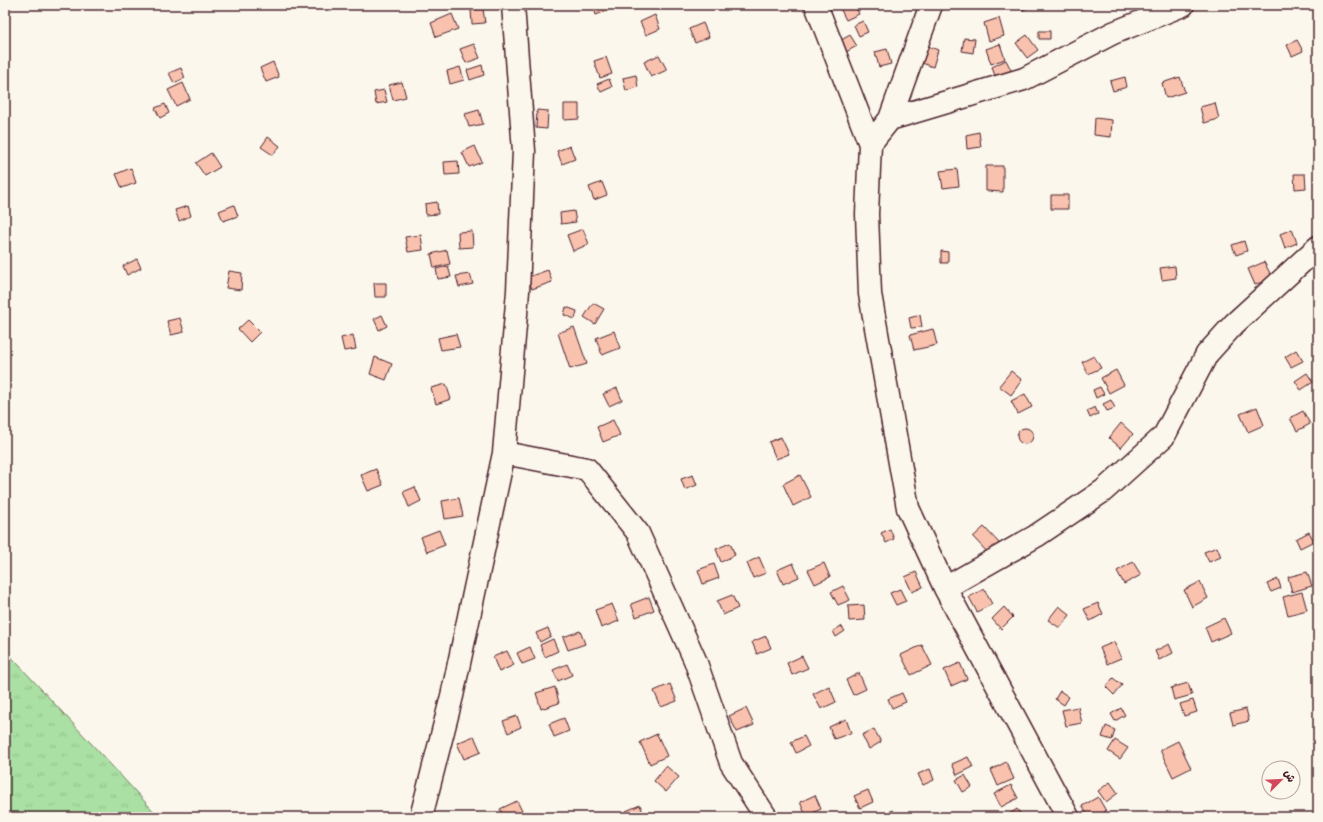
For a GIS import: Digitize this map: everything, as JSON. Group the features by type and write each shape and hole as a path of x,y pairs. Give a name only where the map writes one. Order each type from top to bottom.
{"street":[{"path":"421,817 452,696 504,453 518,291 524,152 513,5"},
{"path":"816,5 870,144 867,214 870,294 908,508 945,588 1068,817"},
{"path":"870,144 890,119 931,5"},
{"path":"890,119 1024,79 1113,33 1183,5"},
{"path":"945,588 1036,536 1103,491 1159,441 1164,436 1207,354 1234,324 1318,247"},
{"path":"504,453 587,470 638,532 695,660 731,763 766,817"}],"green space":[{"path":"5,650 159,817 5,817"}],"building":[{"path":"593,5 608,5 609,10 596,15"},
{"path":"848,5 855,5 859,14 846,20 840,8"},
{"path":"1020,5 1033,5 1023,10"},
{"path":"483,9 485,23 472,24 471,10"},
{"path":"452,14 458,29 436,37 431,23"},
{"path":"655,15 660,29 646,35 640,22"},
{"path":"999,18 1004,36 989,41 984,23"},
{"path":"863,21 868,32 859,36 854,25"},
{"path":"703,23 709,37 695,43 689,29"},
{"path":"1039,31 1050,31 1050,39 1039,39"},
{"path":"850,35 857,46 844,53 838,42"},
{"path":"1027,35 1038,50 1027,58 1016,43"},
{"path":"964,38 975,39 973,53 962,51"},
{"path":"1297,40 1303,51 1292,56 1287,45"},
{"path":"474,44 480,58 466,63 460,49"},
{"path":"1000,44 1005,59 991,64 986,49"},
{"path":"928,46 938,50 933,67 922,63"},
{"path":"887,49 891,64 879,67 875,52"},
{"path":"659,55 667,70 651,77 644,62"},
{"path":"606,57 612,74 600,78 594,61"},
{"path":"1006,60 1012,72 996,79 992,67"},
{"path":"273,62 279,77 266,82 260,68"},
{"path":"482,65 484,75 470,80 467,70"},
{"path":"460,67 464,80 450,84 447,71"},
{"path":"181,68 185,78 174,83 169,73"},
{"path":"636,75 638,87 626,91 623,78"},
{"path":"1125,77 1127,87 1113,91 1110,81"},
{"path":"1180,77 1185,92 1166,98 1162,83"},
{"path":"609,79 612,87 601,92 597,84"},
{"path":"402,82 406,97 393,100 389,85"},
{"path":"183,83 190,99 176,106 168,90"},
{"path":"384,90 387,102 376,104 374,92"},
{"path":"1215,103 1219,119 1204,123 1200,107"},
{"path":"165,104 169,113 160,118 155,108"},
{"path":"564,104 579,104 579,119 564,120"},
{"path":"479,110 483,124 469,127 465,114"},
{"path":"537,110 548,111 547,129 536,128"},
{"path":"1095,118 1112,120 1111,137 1094,135"},
{"path":"979,132 981,147 967,149 966,135"},
{"path":"268,137 280,146 273,155 261,147"},
{"path":"475,146 482,162 469,167 462,152"},
{"path":"570,146 575,159 562,164 557,151"},
{"path":"211,153 220,167 205,176 196,163"},
{"path":"458,161 459,174 445,175 444,162"},
{"path":"986,166 1003,166 1003,192 986,191"},
{"path":"131,168 136,183 122,188 116,174"},
{"path":"957,169 959,186 943,188 940,171"},
{"path":"1294,174 1305,174 1306,188 1295,189"},
{"path":"602,182 607,195 594,200 589,187"},
{"path":"1051,195 1068,195 1068,209 1051,209"},
{"path":"437,202 438,214 426,215 425,204"},
{"path":"234,205 238,216 223,221 219,211"},
{"path":"188,206 191,216 179,221 175,210"},
{"path":"574,211 576,222 561,224 560,213"},
{"path":"583,229 589,244 573,251 567,235"},
{"path":"1292,229 1297,243 1285,248 1280,234"},
{"path":"472,231 473,247 459,248 458,232"},
{"path":"421,235 423,250 408,252 405,237"},
{"path":"1244,241 1247,251 1236,255 1232,245"},
{"path":"447,250 450,264 434,268 431,254"},
{"path":"941,251 948,252 948,263 941,263"},
{"path":"137,259 141,268 127,275 123,266"},
{"path":"1264,262 1272,277 1255,285 1248,269"},
{"path":"448,266 451,277 438,279 436,269"},
{"path":"1175,266 1176,278 1162,280 1160,268"},
{"path":"548,270 552,282 532,289 528,277"},
{"path":"229,271 242,273 241,290 226,288"},
{"path":"470,274 473,284 459,287 456,276"},
{"path":"374,283 386,283 386,297 375,297"},
{"path":"1318,293 1318,301 1314,299"},
{"path":"593,303 604,309 595,324 584,317"},
{"path":"566,307 577,311 575,319 564,315"},
{"path":"382,315 387,326 379,330 374,319"},
{"path":"920,315 922,327 911,328 909,318"},
{"path":"180,318 184,332 171,335 167,321"},
{"path":"248,320 260,332 250,342 238,329"},
{"path":"574,327 587,364 570,369 558,333"},
{"path":"933,329 937,345 914,350 910,335"},
{"path":"614,331 620,348 602,355 596,338"},
{"path":"456,334 460,347 441,350 438,338"},
{"path":"353,335 356,349 344,351 341,338"},
{"path":"1296,350 1303,361 1291,367 1285,357"},
{"path":"1094,356 1101,368 1088,374 1082,362"},
{"path":"375,357 392,364 386,380 370,374"},
{"path":"1116,370 1124,385 1109,393 1101,378"},
{"path":"1011,371 1022,380 1011,395 999,386"},
{"path":"1307,373 1313,382 1301,390 1295,381"},
{"path":"446,384 451,399 436,404 431,388"},
{"path":"1100,387 1104,394 1096,398 1093,390"},
{"path":"617,388 622,400 609,406 603,394"},
{"path":"1025,394 1032,407 1018,414 1011,401"},
{"path":"1111,400 1115,408 1107,411 1103,404"},
{"path":"1095,407 1098,414 1090,418 1087,411"},
{"path":"1257,407 1264,425 1248,432 1240,414"},
{"path":"1303,411 1310,424 1297,431 1290,418"},
{"path":"613,420 620,435 603,442 597,427"},
{"path":"1121,423 1133,434 1121,448 1109,438"},
{"path":"1022,428 1028,428 1033,433 1031,442 1028,444 1022,444 1017,439 1017,433"},
{"path":"781,437 789,454 776,459 769,442"},
{"path":"376,469 383,485 368,491 361,475"},
{"path":"693,475 697,485 685,490 681,479"},
{"path":"800,475 811,497 793,506 783,484"},
{"path":"415,487 421,501 409,507 403,492"},
{"path":"459,498 463,516 445,519 442,501"},
{"path":"984,527 999,543 988,553 973,537"},
{"path":"890,529 894,539 886,543 881,533"},
{"path":"439,530 445,545 427,552 421,537"},
{"path":"1309,532 1314,541 1300,548 1296,539"},
{"path":"730,543 735,555 721,562 716,549"},
{"path":"1217,547 1221,557 1209,562 1204,552"},
{"path":"759,557 766,573 753,578 747,563"},
{"path":"1133,562 1141,575 1124,584 1117,571"},
{"path":"793,563 799,577 783,584 777,570"},
{"path":"824,563 830,577 815,584 808,570"},
{"path":"714,564 719,578 703,584 698,570"},
{"path":"916,572 923,587 912,592 905,577"},
{"path":"1307,572 1312,586 1292,592 1288,577"},
{"path":"1278,579 1281,588 1271,592 1267,584"},
{"path":"1200,582 1208,598 1192,607 1184,590"},
{"path":"843,586 850,600 838,605 831,592"},
{"path":"900,589 906,601 896,605 890,593"},
{"path":"984,589 992,604 977,612 969,597"},
{"path":"1302,592 1307,610 1288,615 1283,597"},
{"path":"732,595 738,608 723,615 717,601"},
{"path":"649,597 654,610 636,617 631,604"},
{"path":"1098,603 1103,614 1090,621 1084,609"},
{"path":"612,604 619,621 601,628 595,610"},
{"path":"864,605 865,620 849,621 848,606"},
{"path":"1059,606 1070,615 1060,628 1048,620"},
{"path":"1004,607 1013,617 1001,629 992,619"},
{"path":"1224,618 1231,633 1211,642 1205,627"},
{"path":"841,626 845,631 836,637 833,631"},
{"path":"548,628 551,636 540,642 536,633"},
{"path":"580,631 585,644 568,650 563,637"},
{"path":"766,636 771,648 757,654 752,642"},
{"path":"553,639 558,651 545,657 540,645"},
{"path":"1114,642 1121,658 1107,664 1100,648"},
{"path":"1169,644 1173,653 1159,660 1155,651"},
{"path":"922,645 932,665 911,675 901,655"},
{"path":"530,647 535,659 522,664 517,653"},
{"path":"507,651 514,665 499,672 493,657"},
{"path":"802,656 808,668 792,675 787,663"},
{"path":"960,663 967,679 951,686 944,670"},
{"path":"567,664 572,675 558,681 553,670"},
{"path":"859,673 866,689 853,695 846,680"},
{"path":"1113,678 1122,685 1114,695 1106,687"},
{"path":"1188,683 1192,695 1174,700 1171,688"},
{"path":"670,684 677,701 661,707 654,691"},
{"path":"829,686 836,702 821,709 813,694"},
{"path":"555,687 559,703 541,709 536,693"},
{"path":"1060,691 1069,697 1064,705 1055,699"},
{"path":"902,693 906,702 892,708 888,699"},
{"path":"1193,700 1197,712 1184,716 1180,704"},
{"path":"1078,707 1082,723 1066,726 1062,710"},
{"path":"746,708 754,725 737,732 729,716"},
{"path":"1121,708 1125,715 1115,721 1111,714"},
{"path":"1246,709 1249,721 1233,725 1230,713"},
{"path":"517,716 521,727 508,733 503,721"},
{"path":"564,718 569,731 554,737 549,724"},
{"path":"846,719 851,733 834,739 829,727"},
{"path":"1106,726 1115,730 1112,740 1102,737"},
{"path":"874,729 881,742 869,749 862,735"},
{"path":"657,734 667,756 650,764 640,742"},
{"path":"474,736 481,752 464,759 457,743"},
{"path":"804,736 809,746 796,753 791,742"},
{"path":"1115,740 1128,748 1120,759 1108,751"},
{"path":"1178,741 1191,768 1173,777 1160,750"},
{"path":"968,757 973,767 957,775 952,764"},
{"path":"1006,762 1014,779 998,786 991,770"},
{"path":"666,766 679,777 666,792 654,781"},
{"path":"930,769 934,780 923,785 918,774"},
{"path":"965,775 972,787 963,792 956,780"},
{"path":"1110,782 1118,793 1106,802 1098,791"},
{"path":"1011,785 1018,798 1001,807 994,794"},
{"path":"868,790 873,802 860,808 854,796"},
{"path":"815,795 821,809 806,816 800,802"},
{"path":"1098,797 1106,811 1096,817 1089,817 1082,806"},
{"path":"517,801 525,817 504,817 500,809"},
{"path":"640,805 645,817 629,817 626,811"},
{"path":"1017,809 1023,817 1005,817"},
{"path":"893,810 896,817 878,817"},
{"path":"965,814 966,817 957,817"}]}
